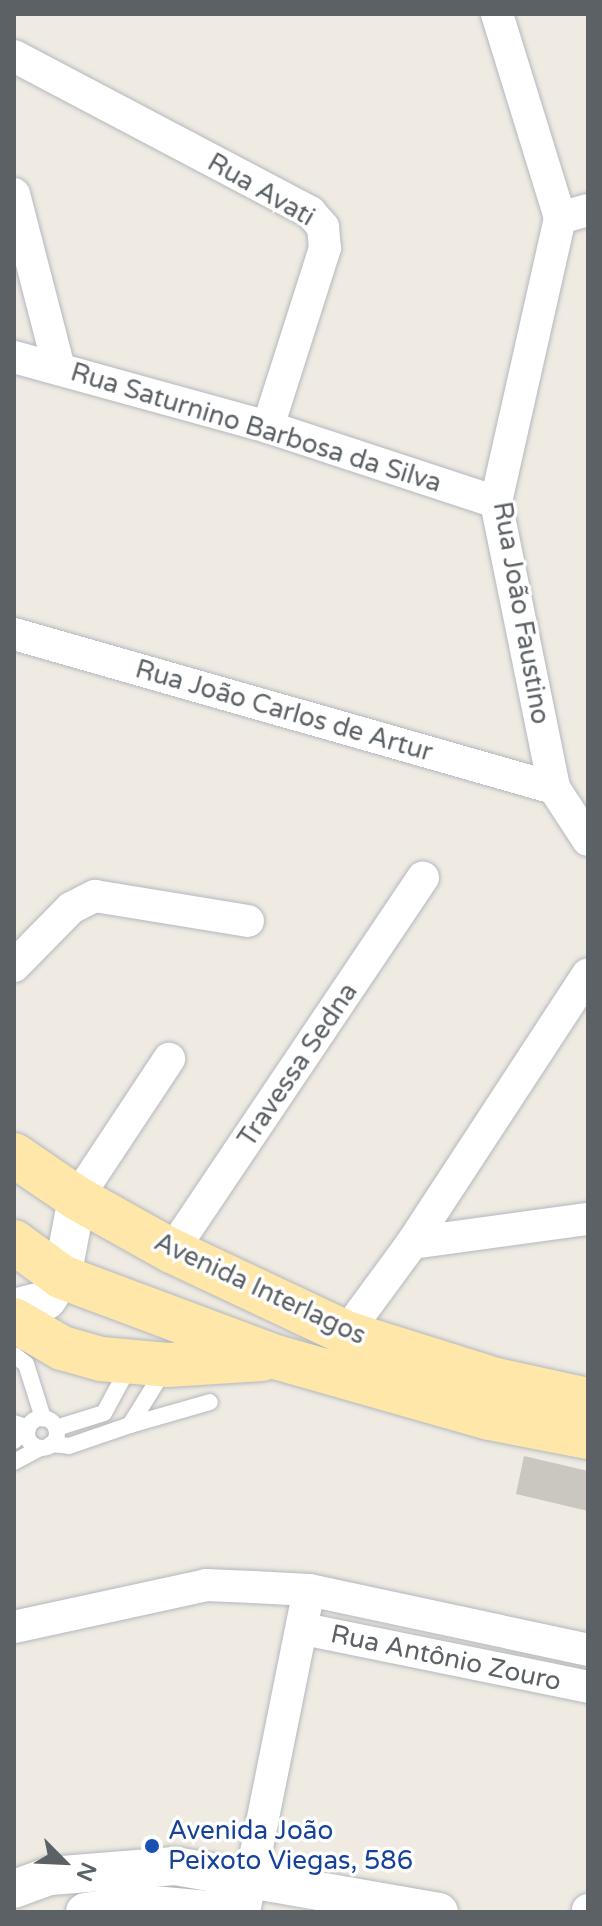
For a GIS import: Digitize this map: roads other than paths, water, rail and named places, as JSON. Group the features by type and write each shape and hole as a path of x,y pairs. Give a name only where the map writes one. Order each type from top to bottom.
{"main road":[{"name":"Avenida Interlagos","path":"14,1155 77,1198 172,1251 346,1333 496,1380 588,1400"},
{"name":"Avenida Interlagos","path":"14,1242 62,1277 279,1358 489,1418 588,1437"},
{"path":"14,1320 84,1356 149,1364 279,1358"}],"street":[{"path":"497,14 574,214"},
{"name":"Rua Avati","path":"14,56 310,212 323,227 325,248 268,427"},
{"path":"14,195 59,368"},
{"name":"Rua João Faustino","path":"574,214 496,502 554,788 588,840"},
{"name":"Rua Saturnino Barbosa da Silva","path":"14,357 268,427 496,502"},
{"name":"Rua João Carlos de Artur","path":"14,634 554,788"},
{"name":"Travessa Sedna","path":"172,1251 423,878"},
{"path":"14,966 71,908 95,896 248,921"},
{"path":"346,1333 412,1243 587,981"},
{"path":"14,1308 47,1300 62,1277 77,1198 169,1059"},
{"path":"412,1243 588,1219"},
{"name":"Rua Antônio Zouro","path":"14,1627 206,1585 309,1590 588,1650"},
{"path":"247,1894 304,1629 309,1590"},
{"name":"Rua Antônio Zouro","path":"304,1629 588,1687"},
{"path":"14,1889 50,1876 116,1868 175,1866 247,1894 439,1912"},
{"path":"85,1912 142,1904 230,1912"}],"lane":[{"path":"14,1355 26,1364 48,1435"},
{"path":"130,1425 149,1364"},
{"path":"21,1425 30,1443 104,1413 149,1364"},
{"path":"21,1425 69,1446 210,1402"},
{"path":"14,1441 21,1425"},
{"path":"14,1462 48,1435"}],"place":[{"name":"Avenida João Peixoto Viegas, 586","path":"152,1846"}]}
